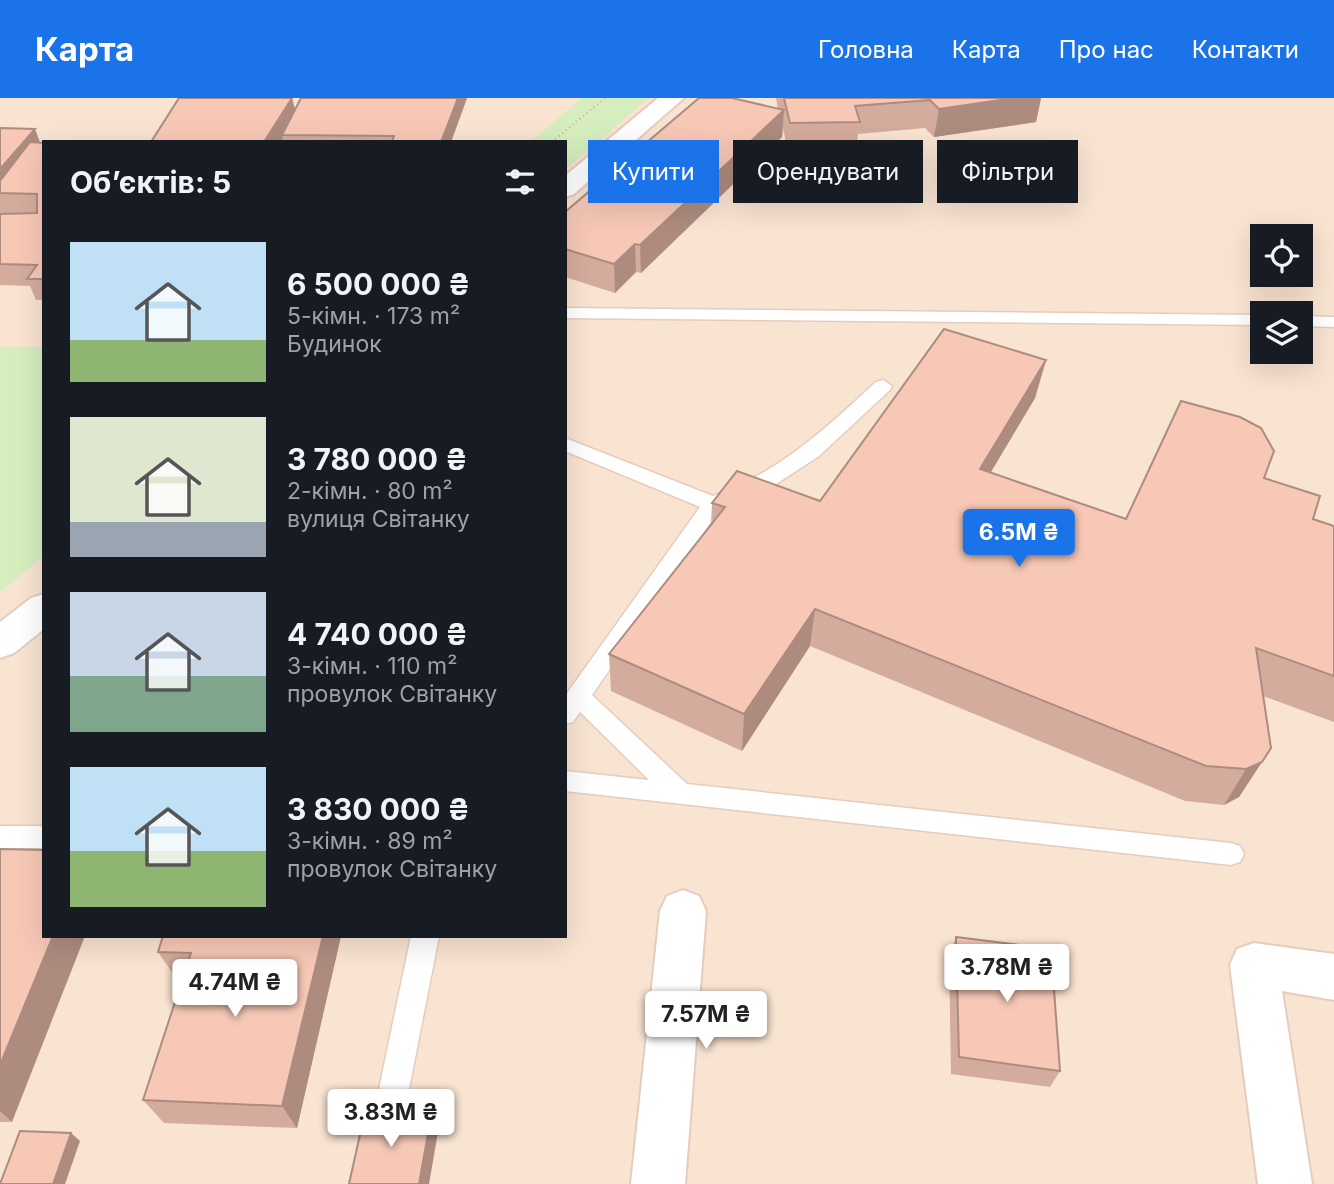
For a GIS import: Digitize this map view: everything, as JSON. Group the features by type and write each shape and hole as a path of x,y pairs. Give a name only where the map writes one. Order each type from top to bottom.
{"street":[{"path":"567,187 672,98"},
{"path":"0,643 42,610"},
{"path":"658,1184 683,911"},
{"path":"1285,1184 1254,965 1334,977"}],"lane":[{"path":"567,313 1250,320"},
{"path":"1313,321 1334,322"},
{"path":"681,794 572,706 713,504 754,489 812,451 883,386"},
{"path":"567,445 713,504"},
{"path":"567,781 1231,854"},
{"path":"0,837 42,837"},
{"path":"394,1088 425,938"}],"path":[{"path":"554,140 605,98"}],"shaded area":[{"path":"0,98 1334,98 1334,1184 0,1184"}],"green space":[{"path":"583,98 649,98 600,140 588,140 588,150 567,168 567,140 532,140"},
{"path":"0,347 42,347 42,558 0,592"}],"building":[{"path":"179,98 292,98 265,140 152,140"},
{"path":"301,98 458,98 442,140 393,140 394,136 282,135"},
{"path":"699,98 732,98 784,110 752,140 733,140 733,158 719,171 719,140 650,140"},
{"path":"784,98 1014,98 939,109 930,100 855,106 860,122 790,123"},
{"path":"0,128 35,129 0,169"},
{"path":"30,142 42,143 42,279 27,279 37,265 0,264 0,214 37,213 37,194 0,193 0,181"},
{"path":"588,192 588,203 685,203 640,245 635,244 614,264 567,250 567,210"},
{"path":"944,329 1046,360 980,469 1126,519 1181,401 1240,417 1261,428 1274,451 1264,478 1320,496 1313,519 1334,526 1334,676 1256,648 1271,748 1262,762 1246,769 1206,766 815,609 744,714 609,654 725,507 712,503 737,471 820,501"},
{"path":"0,849 42,850 42,938 52,938 0,1065"},
{"path":"956,937 1051,949 1060,1071 959,1057"},
{"path":"162,938 323,938 282,1106 143,1100 191,953 158,952"},
{"path":"365,1112 431,1117 419,1184 349,1184"},
{"path":"20,1131 71,1133 53,1184 0,1184"}]}
